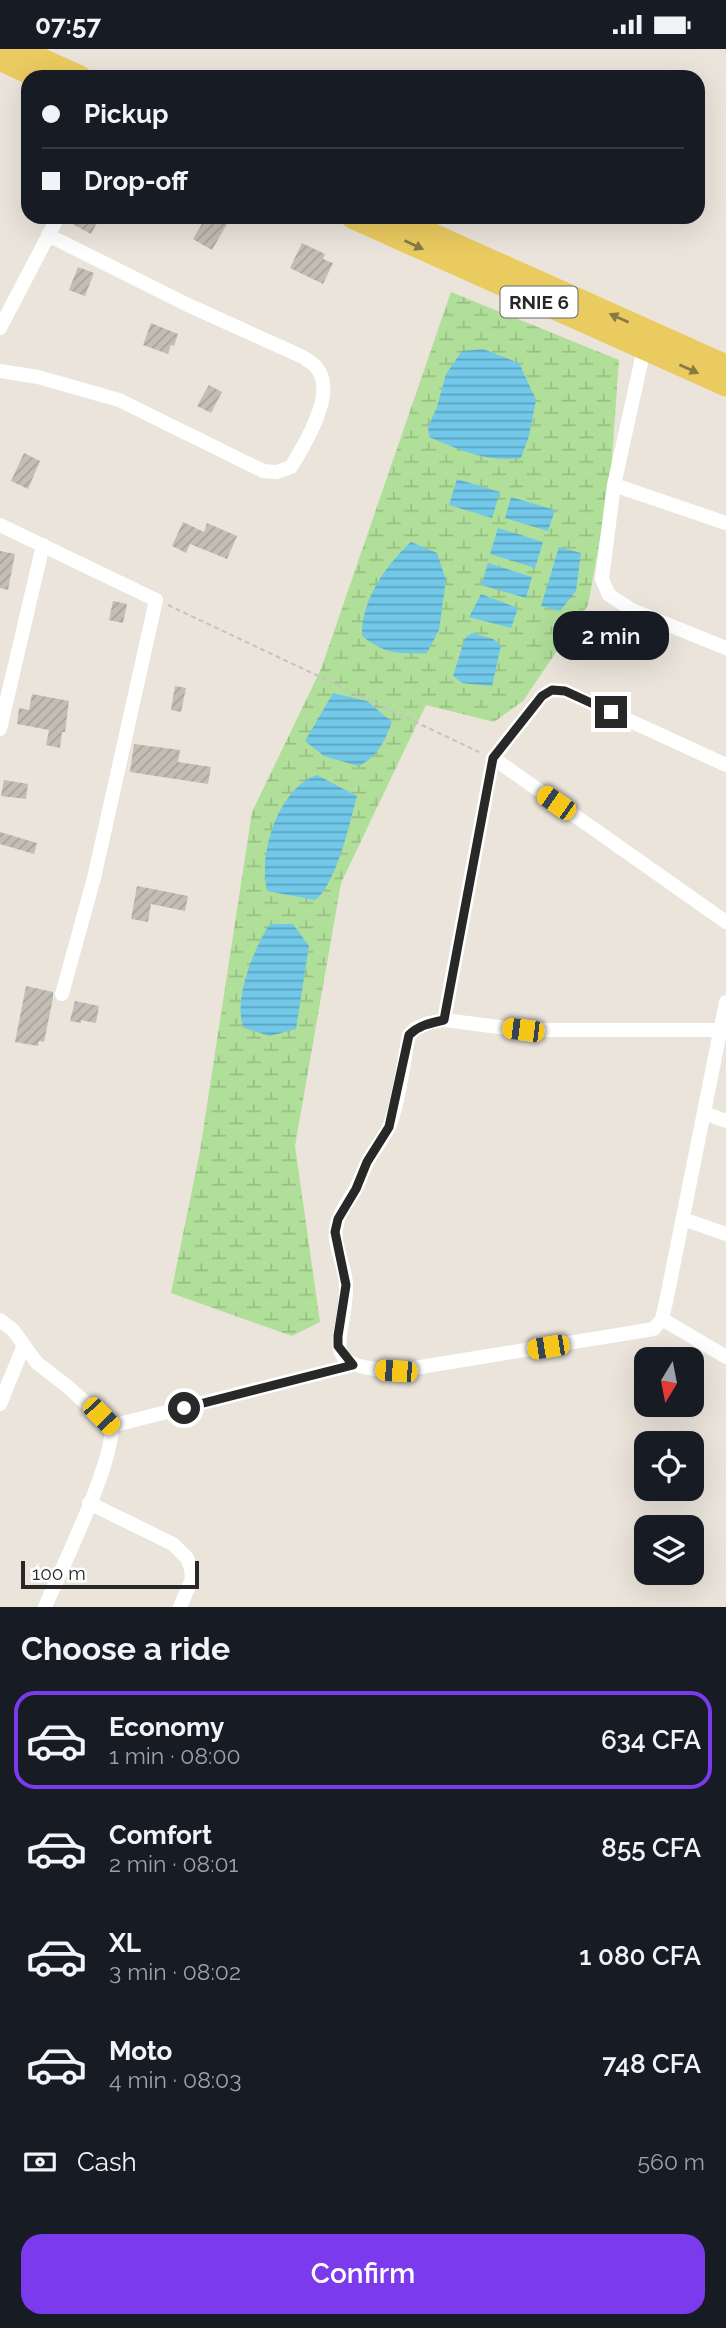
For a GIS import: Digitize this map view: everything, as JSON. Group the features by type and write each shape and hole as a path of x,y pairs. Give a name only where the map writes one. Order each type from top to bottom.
{"main road":[{"path":"8,55 28,70"},
{"path":"8,55 57,70"},
{"name":"RNIE 6","path":"367,224 726,385"},
{"name":"RNIE 6","path":"409,224 726,366"}],"street":[{"path":"0,328 54,224"},
{"path":"0,371 38,377 119,400 263,471 277,472 291,467 320,411 324,384 318,368 303,357 188,305 48,235"},
{"path":"644,349 614,485 602,579 609,595 632,610 726,648"},
{"path":"614,485 726,523"},
{"path":"0,525 156,600 94,879 62,994"},
{"path":"0,729 43,545"},
{"path":"444,1020 493,758 542,696 552,690 565,691 726,765"},
{"path":"493,758 726,922"},
{"path":"111,1426 353,1365 368,1370 396,1371 654,1329 662,1319 726,1002"},
{"path":"353,1365 338,1346 346,1285 335,1232 338,1219 356,1189 367,1162 389,1127 409,1035 415,1029 444,1020 523,1030 720,1030"},
{"path":"704,1113 726,1121"},
{"path":"683,1219 726,1234"},
{"path":"662,1319 726,1357"},
{"path":"0,1320 13,1330 37,1363 111,1426 113,1436 89,1503 45,1607"},
{"path":"0,1403 24,1345"},
{"path":"89,1503 173,1544 187,1558 192,1579 180,1607"}],"path":[{"path":"156,600 493,758"}],"green space":[{"path":"451,292 619,360 610,485 588,605 523,701 494,722 426,705 341,883 295,1146 320,1322 292,1336 171,1293 200,1151 252,812 321,669"}],"water":[{"path":"483,349 519,363 536,400 529,436 521,458 486,457 429,437 428,427 446,374 462,351"},
{"path":"457,479 500,492 492,518 449,505"},
{"path":"511,497 555,510 548,531 505,518"},
{"path":"498,528 543,542 535,568 490,554"},
{"path":"411,542 437,553 446,580 439,630 427,653 392,652 362,636 370,597 384,572"},
{"path":"559,547 581,553 576,591 560,611 541,606"},
{"path":"488,563 532,577 526,598 481,585"},
{"path":"481,594 518,608 511,628 469,617"},
{"path":"472,633 493,639 501,645 492,686 462,683 453,676 465,638"},
{"path":"333,693 367,701 392,722 380,748 365,763 358,766 324,756 305,741"},
{"path":"317,775 357,796 336,867 323,892 315,900 267,891 266,859 274,824 291,793 303,782"},
{"path":"270,924 293,924 309,946 296,1029 270,1036 244,1028 241,1004 246,975"}],"building":[{"path":"73,224 96,224 91,234"},
{"path":"202,224 227,224 212,250 193,239"},
{"path":"302,243 325,254 323,259 333,263 323,284 290,268"},
{"path":"78,267 94,273 85,296 69,290"},
{"path":"151,323 178,334 168,354 143,345"},
{"path":"209,385 222,392 211,413 197,406"},
{"path":"24,453 40,461 28,489 11,481"},
{"path":"183,522 204,532 207,523 237,536 227,559 190,544 186,553 172,546"},
{"path":"0,551 15,554 8,590 0,588"},
{"path":"113,601 127,604 123,623 109,620"},
{"path":"175,686 186,688 181,712 171,710"},
{"path":"32,694 69,701 60,748 46,745 49,730 17,724 19,708 29,710"},
{"path":"134,744 180,750 178,762 211,767 208,784 130,772"},
{"path":"4,780 28,784 26,799 1,796"},
{"path":"0,832 37,843 34,854 0,844"},
{"path":"137,886 188,896 185,911 151,904 148,922 131,919"},
{"path":"26,986 53,992 44,1042 39,1041 38,1046 15,1042"},
{"path":"75,1001 99,1006 96,1023 70,1021"}],"route":[{"path":"184,1408 353,1365 338,1346 346,1285 335,1232 338,1219 356,1189 367,1162 389,1127 409,1035 415,1029 444,1020 493,758 542,696 552,690 565,691 611,712"}]}
